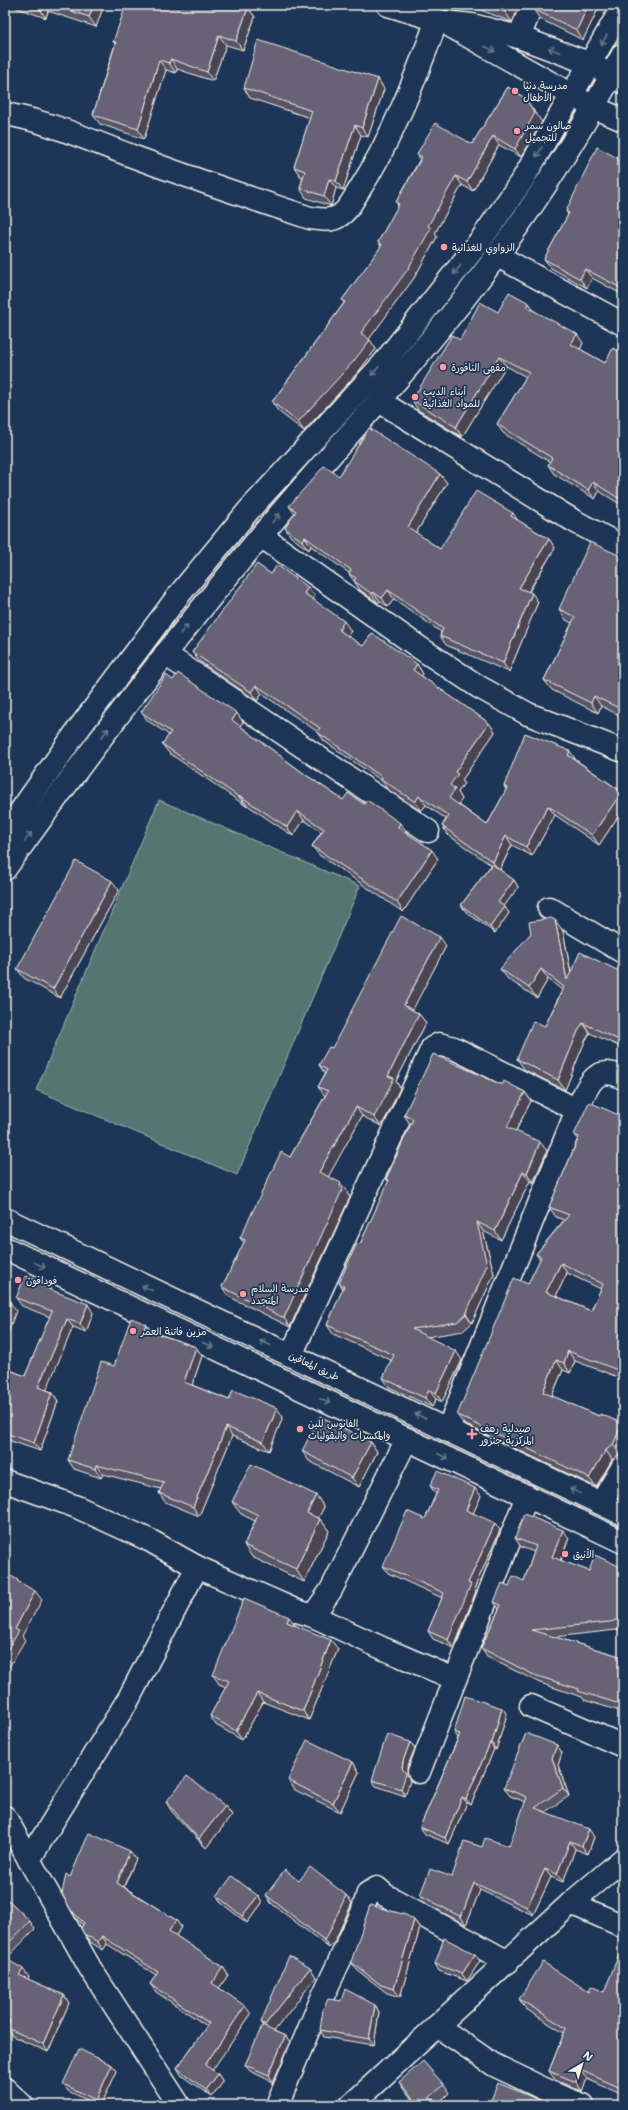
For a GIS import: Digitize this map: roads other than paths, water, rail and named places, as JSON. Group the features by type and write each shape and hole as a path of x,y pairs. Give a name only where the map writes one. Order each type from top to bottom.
{"street":[{"path":"388,5 440,21 472,25 519,37 591,64 617,79"},
{"path":"519,37 532,5"},
{"path":"5,833 77,731 178,596 249,510 382,365 483,237 523,179 591,64 623,6"},
{"path":"440,21 573,94 593,107 623,120"},
{"path":"5,114 20,116 56,128 189,177 310,218 326,220 337,218 345,212 364,183 387,139 440,21"},
{"path":"5,869 165,654 261,536 379,401 476,283 531,207 581,130 593,107 617,79 623,54"},
{"path":"496,256 623,324"},
{"path":"379,401 574,521 623,547"},
{"path":"261,536 420,648 479,687 528,714 623,751"},
{"path":"165,654 428,831"},
{"path":"549,908 623,952"},
{"path":"291,1355 432,1048 439,1044 454,1048 577,1110"},
{"path":"448,1428 577,1110 589,1085 600,1074 612,1072 623,1078"},
{"name":"طريق المعاقين","path":"5,1219 448,1428 623,1514"},
{"path":"5,1248 623,1542"},
{"path":"313,1616 331,1590 407,1439"},
{"path":"601,1503 623,1466"},
{"path":"5,1481 77,1507 148,1540 197,1567 298,1611 313,1616 382,1648 455,1679"},
{"path":"419,1772 527,1496"},
{"path":"29,1860 129,1698 197,1567"},
{"path":"531,1706 623,1746"},
{"path":"5,1817 90,1968 179,2105"},
{"path":"351,2105 571,1903 623,1859"},
{"path":"277,2105 322,1998 359,1919 368,1892 377,1888 385,1895 508,1962"},
{"path":"571,1903 623,1926"},
{"path":"437,2026 494,2065 558,2101 583,2105"},
{"path":"5,2089 22,2105"}],"place":[{"name":"مدرسة دنيا الأطفال","path":"515,91"},
{"name":"صالون سمر للتجميل","path":"517,131"},
{"name":"الزواوي للغذائية","path":"444,247"},
{"name":"مقهى النافورة","path":"443,367"},
{"name":"أبناء الديب للمواد الغذائية","path":"415,397"},
{"name":"فودافون","path":"18,1280"},
{"name":"مدرسة السلام المتجدد","path":"243,1294"},
{"name":"مزين فاتنة العمر","path":"133,1331"},
{"name":"الفانوس للبن والمكسرات والبقوليات","path":"300,1429"},
{"name":"صيدلية رهف المركزية جنزور","path":"472,1434"},
{"name":"الأنيق","path":"565,1554"}]}
